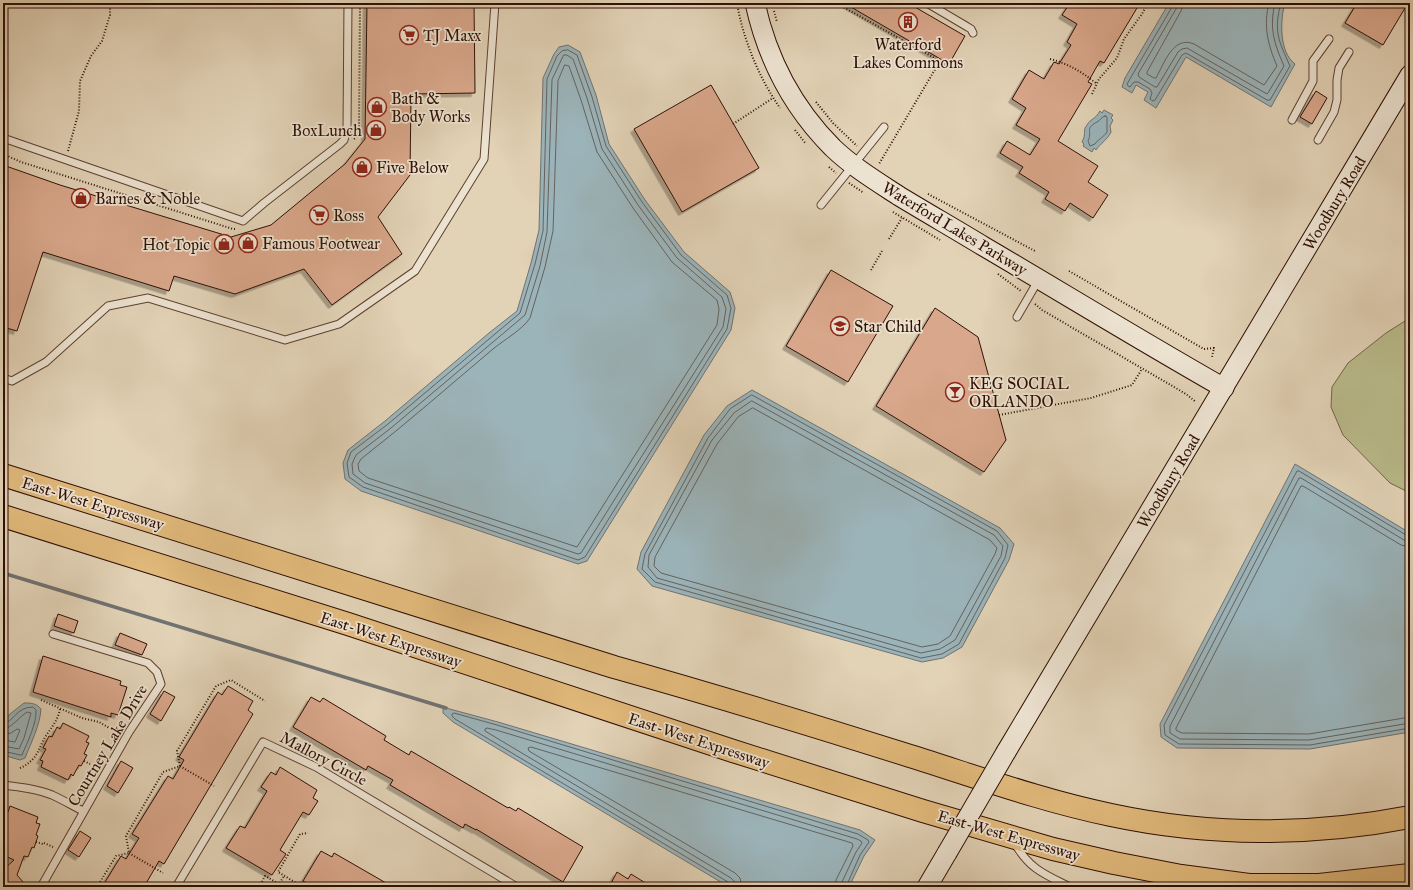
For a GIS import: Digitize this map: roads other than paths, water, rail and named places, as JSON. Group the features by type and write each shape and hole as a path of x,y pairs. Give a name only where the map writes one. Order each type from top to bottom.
{"highway":[{"name":"East-West Expressway","path":"3,474 607,664 704,692 1024,792 1088,810 1153,822 1197,828 1241,831 1329,829 1373,824 1410,817"},
{"name":"East-West Expressway","path":"3,516 348,624 732,751 1053,849 1181,876 1249,885 1319,885 1410,875"}],"street":[{"name":"Waterford Lakes Parkway","path":"755,3 767,45 775,65 790,93 805,115 823,137 854,166 918,207 1224,388"},
{"name":"Woodbury Road","path":"927,887 1410,75"}],"lane":[{"path":"3,138 243,221 344,140 347,129 348,3"},
{"path":"3,378 12,381 46,362 108,306 148,298 285,340 339,324 415,271 484,159 495,3"},
{"path":"927,3 971,29 973,33"},
{"path":"1292,120 1313,81 1313,61 1329,39"},
{"path":"1318,140 1336,106 1338,74 1342,62 1349,52"},
{"path":"821,205 884,127"},
{"path":"1017,317 1039,279"},
{"name":"Courtney Lake Drive","path":"41,887 83,811 160,684 156,672 148,663 53,634"},
{"name":"Mallory Circle","path":"176,887 263,742 316,768 517,887"},
{"path":"3,785 30,789 52,795 83,811"},
{"path":"1012,837 1022,855 1037,870 1070,887"}],"water":[{"path":"1169,3 1285,3 1282,18 1283,44 1290,59 1295,64 1271,107 1186,57 1156,108 1144,100 1148,92 1136,85 1132,93 1122,87 1125,78"},
{"path":"568,45 580,52 596,95 609,144 645,200 684,252 730,292 735,308 731,330 587,561 578,564 361,491 345,479 343,463 348,450 517,311 539,230 543,78 554,54 559,47"},
{"path":"1104,110 1113,115 1111,118 1113,120 1110,126 1111,132 1096,150 1094,148 1092,152 1083,146 1084,144 1082,142 1085,129 1100,111 1102,113"},
{"path":"752,390 1000,528 1014,544 1009,560 962,647 943,658 922,662 652,586 637,569 641,552 704,435 727,406"},
{"path":"1295,464 1410,533 1410,732 1310,749 1177,748 1161,737 1160,724"},
{"path":"24,703 33,704 41,709 37,728 25,758 20,760 3,755 3,722 10,714"},
{"path":"446,708 498,722 860,830 875,840 864,856 849,887 729,887 453,722 443,713 443,709"}],"waterway":[{"path":"3,573 446,708"}],"place":[{"name":"Waterford Lakes Commons","path":"908,22"},
{"name":"TJ Maxx","path":"409,35"},
{"name":"Bath & Body Works","path":"377,107"},
{"name":"BoxLunch","path":"376,130"},
{"name":"Five Below","path":"362,167"},
{"name":"Barnes & Noble","path":"81,198"},
{"name":"Ross","path":"319,215"},
{"name":"Famous Footwear","path":"248,243"},
{"name":"Hot Topic","path":"224,244"},
{"name":"Star Child","path":"840,326"},
{"name":"KEG SOCIAL ORLANDO","path":"955,392"}]}
